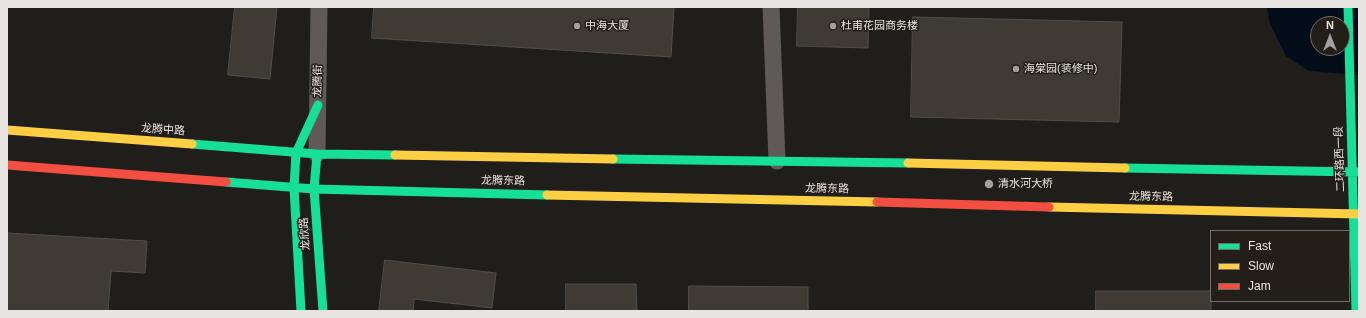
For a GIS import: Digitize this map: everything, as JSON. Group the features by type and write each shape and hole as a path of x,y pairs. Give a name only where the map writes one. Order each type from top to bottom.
{"main road":[{"name":"二环路西一段","path":"1348,7 1350,100 1355,172 1356,311"},
{"path":"301,311 294,188 296,153 318,105"},
{"name":"龙腾中路","path":"7,130 317,154"},
{"path":"317,154 1355,172"},
{"name":"龙欣路","path":"317,154 314,189 322,311"},
{"path":"7,165 294,188"},
{"name":"龙腾东路","path":"294,188 1356,214"}],"street":[{"name":"龙腾街","path":"317,154 319,7"},
{"path":"771,7 778,161"}],"water":[{"path":"1267,7 1359,7 1359,75 1309,71 1286,56 1270,24"}],"building":[{"path":"235,7 277,7 270,79 228,75"},
{"name":"中海大厦","path":"374,7 674,7 671,57 372,38"},
{"name":"杜甫花园商务楼","path":"798,7 869,7 868,48 797,46"},
{"name":"海棠园(装修中)","path":"913,17 1122,22 1119,122 911,117"},
{"path":"7,233 147,241 145,273 111,271 108,311 7,311"},
{"path":"385,260 496,273 492,308 414,299 413,311 379,311"},
{"path":"566,284 636,284 637,311 566,311"},
{"path":"689,286 808,287 808,311 689,311"},
{"path":"1096,291 1210,291 1211,311 1096,311"}],"traffic: fast":[{"path":"1348,7 1356,311"},
{"path":"301,311 294,188 296,153 318,105"},
{"path":"192,144 317,154 395,155"},
{"path":"317,154 314,189 323,311"},
{"path":"613,159 908,163"},
{"path":"1125,168 1359,172"},
{"path":"226,182 314,189 547,195"}],"traffic: slow":[{"path":"7,130 192,144"},
{"path":"395,155 613,159"},
{"path":"908,163 1125,168"},
{"path":"547,195 877,202"},
{"path":"1049,207 1359,214"}],"traffic: jam":[{"path":"7,165 226,182"},
{"path":"877,202 1049,207"}],"place":[{"name":"中海大厦","path":"577,26"},
{"name":"杜甫花园商务楼","path":"833,26"},
{"name":"海棠园(装修中)","path":"1016,69"},
{"name":"清水河大桥","path":"989,184"}]}
